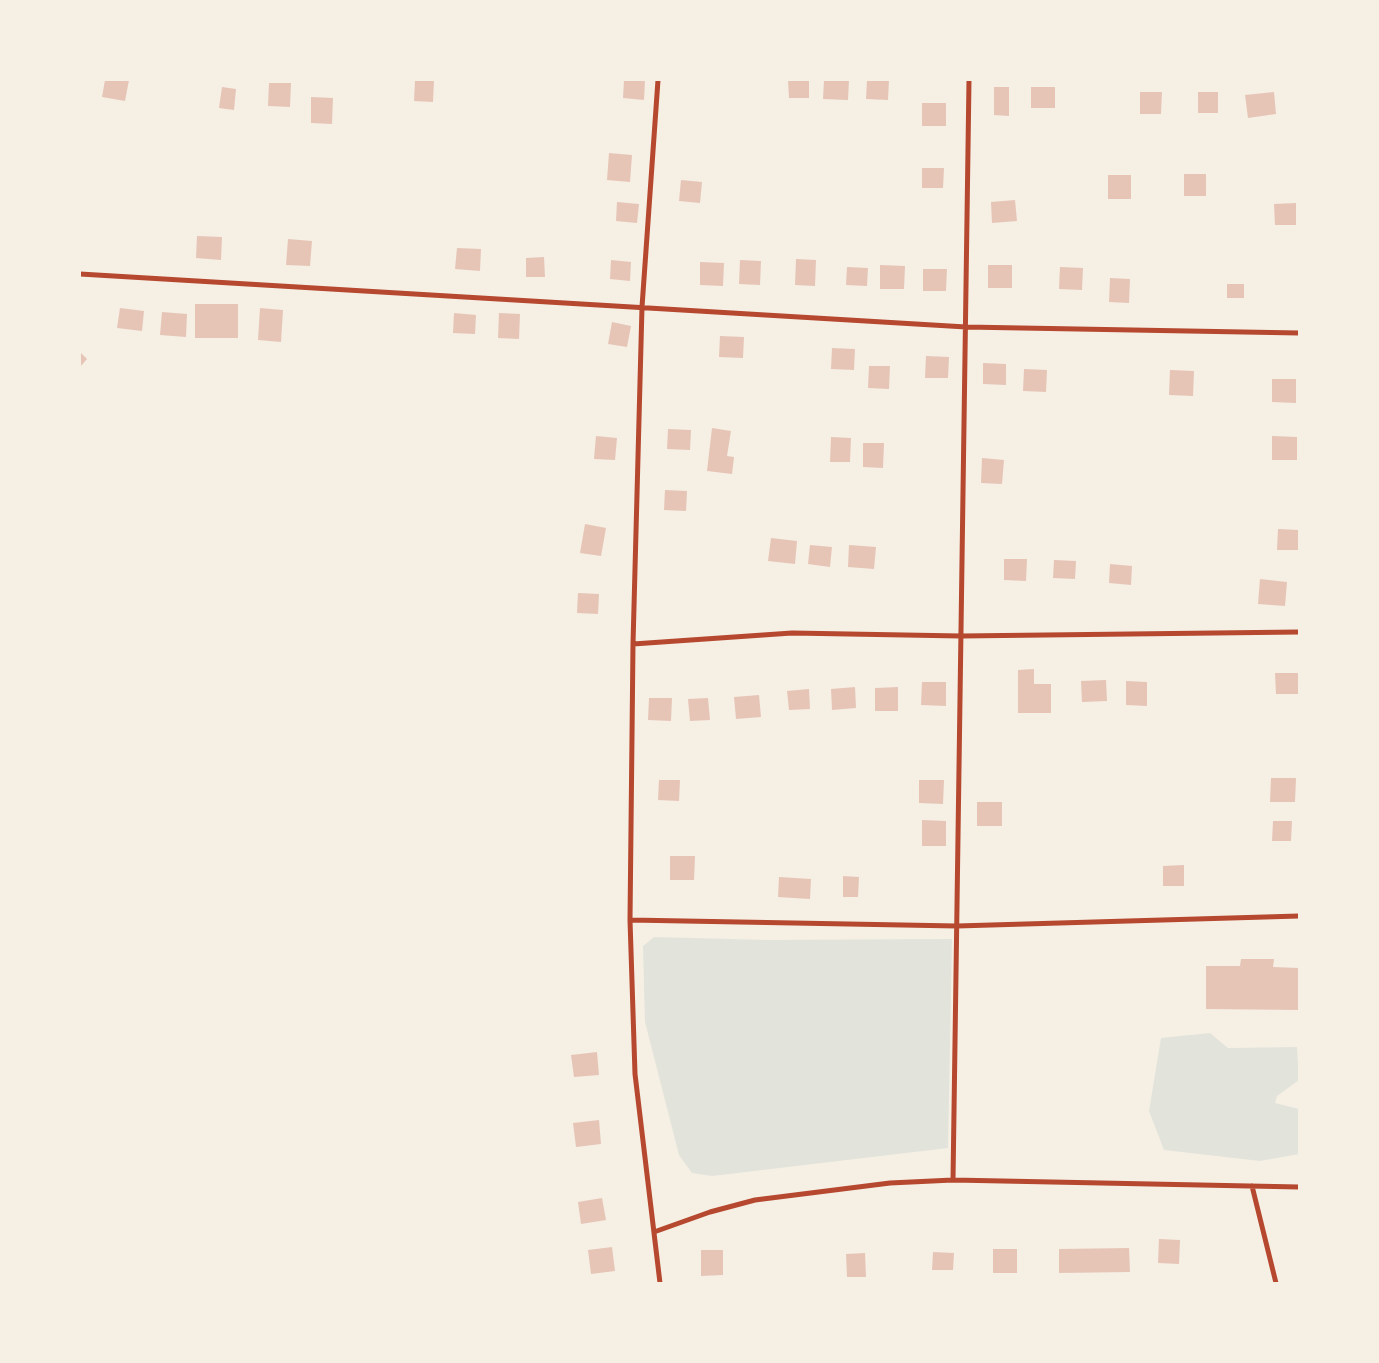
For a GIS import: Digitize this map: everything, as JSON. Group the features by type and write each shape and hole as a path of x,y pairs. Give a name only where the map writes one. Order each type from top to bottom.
{"street":[{"path":"658,80 642,307 633,644 630,920 636,1074 660,1283"},
{"path":"953,1180 969,80"},
{"path":"80,274 966,327 1299,333"},
{"path":"633,644 792,634 961,636 1299,632"},
{"path":"630,920 957,926 1299,916"},
{"path":"654,1232 710,1212 755,1200 890,1183 953,1180 1299,1187"},
{"path":"1252,1186 1276,1283"}],"shaded area":[{"path":"654,937 767,940 952,939 948,1148 712,1176 692,1173 679,1155 645,1022 643,946"},
{"path":"1210,1033 1228,1048 1297,1047 1299,1080 1277,1096 1275,1103 1299,1109 1299,1154 1260,1161 1164,1150 1149,1111 1161,1038"}],"building":[{"path":"105,80 129,80 125,101 102,97"},
{"path":"415,80 434,80 433,102 414,101"},
{"path":"624,80 645,80 644,100 623,98"},
{"path":"788,80 809,80 809,98 789,98"},
{"path":"824,80 849,80 848,100 823,99"},
{"path":"867,80 889,80 888,100 866,99"},
{"path":"269,83 291,83 290,107 268,106"},
{"path":"222,87 236,89 234,110 219,108"},
{"path":"994,87 1009,87 1009,116 994,115"},
{"path":"1031,87 1055,87 1055,108 1031,108"},
{"path":"1140,92 1162,92 1161,114 1140,114"},
{"path":"1198,92 1218,92 1218,113 1198,113"},
{"path":"1274,92 1276,114 1248,118 1245,95"},
{"path":"311,97 333,98 332,124 311,123"},
{"path":"922,103 946,103 946,126 922,126"},
{"path":"609,153 632,155 630,182 607,180"},
{"path":"922,168 944,168 943,188 922,188"},
{"path":"1184,174 1206,174 1206,196 1184,196"},
{"path":"1108,175 1131,175 1131,199 1108,199"},
{"path":"681,180 702,182 700,203 679,201"},
{"path":"1015,200 1017,221 992,223 991,202"},
{"path":"617,202 639,204 637,223 616,221"},
{"path":"1296,203 1296,225 1275,225 1274,204"},
{"path":"197,236 222,237 221,260 196,258"},
{"path":"288,239 312,241 310,266 286,265"},
{"path":"457,248 481,249 480,271 455,269"},
{"path":"544,257 545,277 526,277 526,258"},
{"path":"796,259 816,260 815,286 795,285"},
{"path":"611,260 631,262 630,281 610,279"},
{"path":"740,260 761,261 760,285 739,284"},
{"path":"700,262 724,263 723,286 700,285"},
{"path":"880,265 905,266 904,289 880,289"},
{"path":"988,265 1012,265 1012,288 988,288"},
{"path":"847,267 868,268 867,286 846,285"},
{"path":"1060,267 1083,268 1082,290 1059,289"},
{"path":"923,269 947,269 946,291 923,291"},
{"path":"1110,278 1130,279 1129,303 1109,302"},
{"path":"1227,284 1244,284 1244,298 1227,298"},
{"path":"195,304 238,304 238,338 195,338"},
{"path":"120,308 144,311 142,331 117,328"},
{"path":"260,308 283,310 281,342 258,340"},
{"path":"162,312 187,314 186,337 160,335"},
{"path":"454,313 476,315 475,334 453,333"},
{"path":"499,313 520,314 519,339 498,338"},
{"path":"612,322 631,326 627,347 608,344"},
{"path":"720,336 744,337 743,358 719,357"},
{"path":"832,348 855,349 854,370 831,369"},
{"path":"80,352 87,359 80,367"},
{"path":"926,356 949,357 948,378 925,378"},
{"path":"983,363 1006,364 1006,385 983,384"},
{"path":"869,366 890,366 889,389 868,388"},
{"path":"1024,369 1047,370 1046,392 1023,391"},
{"path":"1170,370 1194,371 1193,396 1169,395"},
{"path":"1272,379 1296,379 1296,403 1272,402"},
{"path":"712,428 731,431 727,456 734,457 732,474 707,471"},
{"path":"668,429 691,430 690,450 667,449"},
{"path":"596,436 617,438 615,460 594,459"},
{"path":"1272,436 1297,437 1297,460 1272,460"},
{"path":"831,437 851,438 850,462 830,462"},
{"path":"863,443 884,443 883,468 863,467"},
{"path":"982,458 1004,460 1002,484 981,483"},
{"path":"665,490 687,491 686,511 664,510"},
{"path":"585,524 606,528 601,556 580,553"},
{"path":"1278,529 1299,530 1299,550 1277,550"},
{"path":"771,538 797,541 795,564 768,561"},
{"path":"810,545 832,547 830,567 808,564"},
{"path":"849,545 876,547 874,569 848,567"},
{"path":"1004,559 1027,559 1026,581 1004,580"},
{"path":"1054,560 1076,561 1075,579 1053,578"},
{"path":"1110,564 1132,566 1131,585 1109,583"},
{"path":"1260,579 1287,582 1285,606 1258,604"},
{"path":"578,593 599,594 598,614 577,613"},
{"path":"1034,669 1034,684 1051,684 1051,713 1018,713 1018,670"},
{"path":"1275,673 1298,673 1298,694 1276,694"},
{"path":"1106,680 1107,701 1082,702 1081,681"},
{"path":"1126,681 1147,682 1147,706 1126,705"},
{"path":"922,682 946,682 946,706 921,705"},
{"path":"855,687 856,708 832,710 831,689"},
{"path":"898,687 898,711 875,711 875,688"},
{"path":"809,689 810,709 789,710 787,691"},
{"path":"759,695 761,717 736,719 734,697"},
{"path":"649,698 672,698 671,721 648,720"},
{"path":"708,698 710,720 690,721 688,699"},
{"path":"1271,778 1296,778 1295,802 1270,802"},
{"path":"659,780 680,780 679,801 658,800"},
{"path":"919,780 944,780 943,804 919,803"},
{"path":"977,802 1002,802 1002,826 977,826"},
{"path":"922,820 946,821 946,846 922,846"},
{"path":"1273,821 1292,821 1291,841 1272,841"},
{"path":"670,856 695,856 694,880 670,880"},
{"path":"1184,865 1184,886 1163,886 1163,866"},
{"path":"843,876 859,877 858,897 843,897"},
{"path":"779,877 811,879 810,899 778,897"},
{"path":"1241,959 1274,959 1273,967 1299,968 1299,1010 1206,1009 1206,966 1240,966"},
{"path":"597,1052 599,1075 574,1077 571,1055"},
{"path":"599,1120 601,1144 576,1147 573,1123"},
{"path":"602,1198 606,1220 581,1224 578,1202"},
{"path":"1159,1239 1180,1240 1179,1264 1158,1263"},
{"path":"612,1247 615,1271 591,1274 588,1250"},
{"path":"1129,1248 1130,1272 1059,1273 1059,1249"},
{"path":"993,1249 1017,1249 1017,1273 993,1273"},
{"path":"701,1250 723,1250 723,1275 701,1276"},
{"path":"933,1252 954,1253 953,1270 932,1270"},
{"path":"865,1253 866,1277 847,1277 846,1254"}]}
